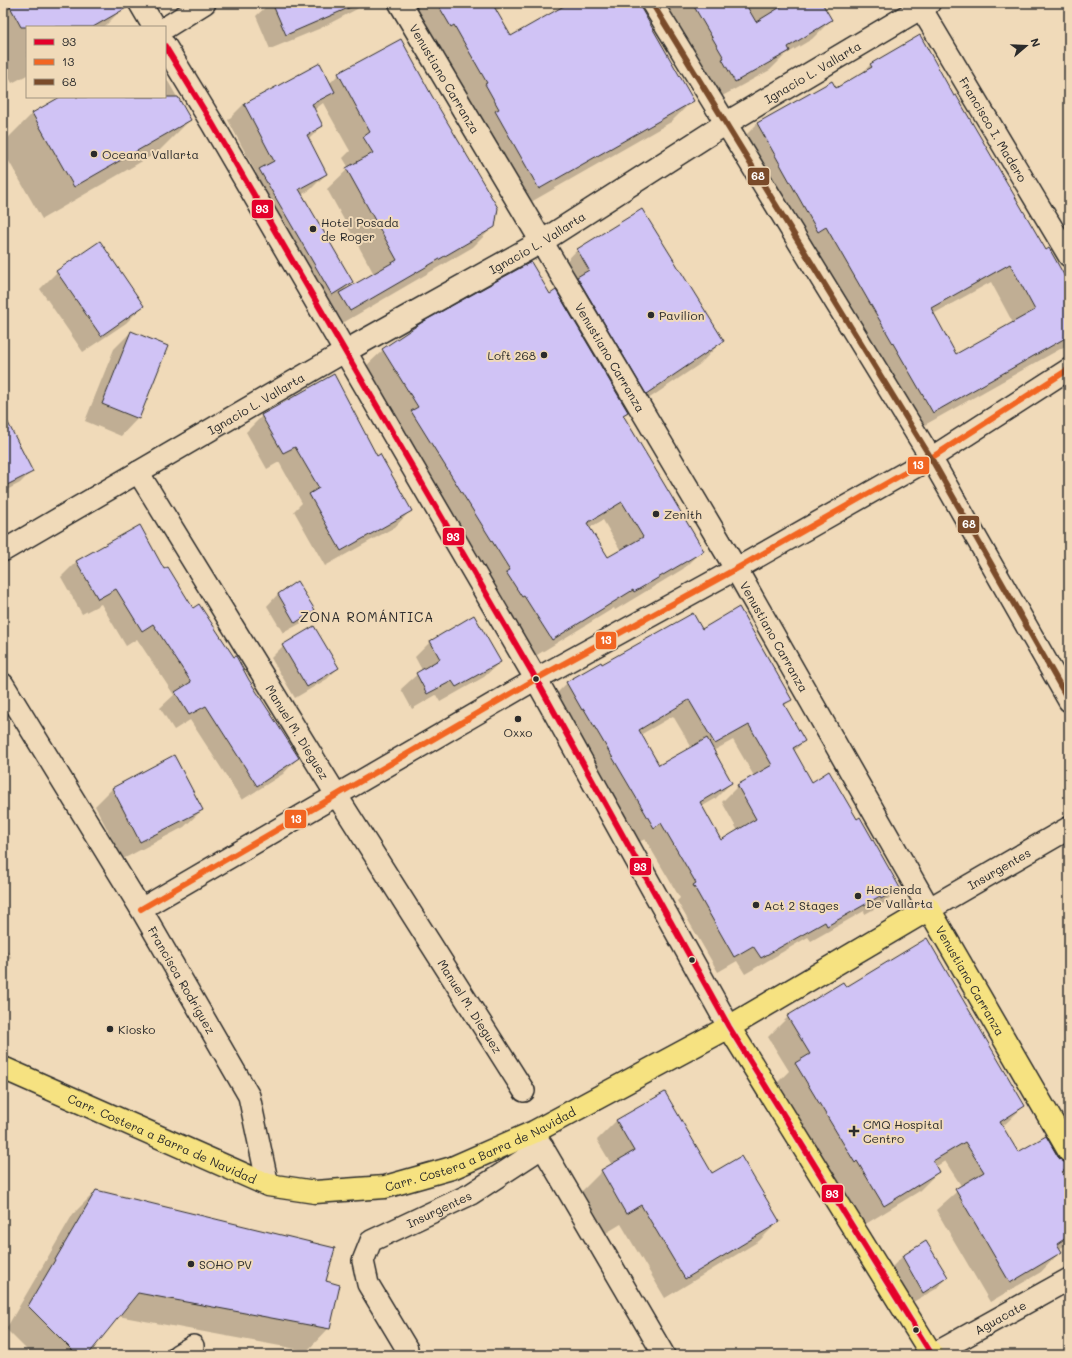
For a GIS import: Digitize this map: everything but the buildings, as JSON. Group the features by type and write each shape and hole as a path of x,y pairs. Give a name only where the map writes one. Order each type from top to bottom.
{"main road":[{"path":"140,3 153,26"},
{"name":"Venustiano Carranza","path":"400,3 736,569 929,909 1069,1151"},
{"name":"Ignacio L. Vallarta","path":"344,352 541,242 725,124 923,5"},
{"path":"166,48 212,123 344,352 536,679 729,1027 932,1355"},
{"name":"Insurgentes","path":"929,909 1069,828"},
{"name":"Carr. Costera a Barra de Navidad","path":"3,1068 268,1185 315,1192 385,1187 452,1168 538,1140 929,909"}],"street":[{"path":"166,27 205,3"},
{"path":"652,3 931,458 1069,700"},
{"name":"Francisco I. Madero","path":"923,5 1069,256"},
{"name":"Ignacio L. Vallarta","path":"3,551 344,352"},
{"path":"141,909 536,679 736,569 931,458 1069,369"},
{"name":"Manuel M. Dieguez","path":"138,472 337,796 524,1092"},
{"name":"Francisca Rodríguez","path":"3,684 141,909 249,1096 263,1154 268,1185"},
{"path":"538,1140 664,1355"},
{"name":"Insurgentes","path":"407,1349 368,1284 363,1261 371,1242 471,1194 538,1140"},
{"name":"Aguacate","path":"932,1355 1069,1279"}],"transit line":[{"name":"68","path":"652,3 931,458 1069,701"},
{"name":"93","path":"166,48 212,123 536,679 729,1027 932,1355"},
{"name":"13","path":"141,909 536,679 736,569 931,458 1069,369"}],"place":[{"name":"Oceana Vallarta","path":"94,154"},
{"name":"Hotel Posada de Roger","path":"313,229"},
{"name":"Pavilion","path":"651,315"},
{"name":"Loft 268","path":"544,355"},
{"name":"Zenith","path":"656,514"},
{"name":"Oxxo","path":"518,719"},
{"name":"Hacienda De Vallarta","path":"858,896"},
{"name":"Act 2 Stages","path":"756,905"},
{"name":"Kiosko","path":"110,1029"},
{"name":"CMQ Hospital Centro","path":"854,1131"},
{"name":"SOHO PV","path":"191,1264"}],"district":[{"name":"ZONA ROMÁNTICA","path":"367,616"}]}
